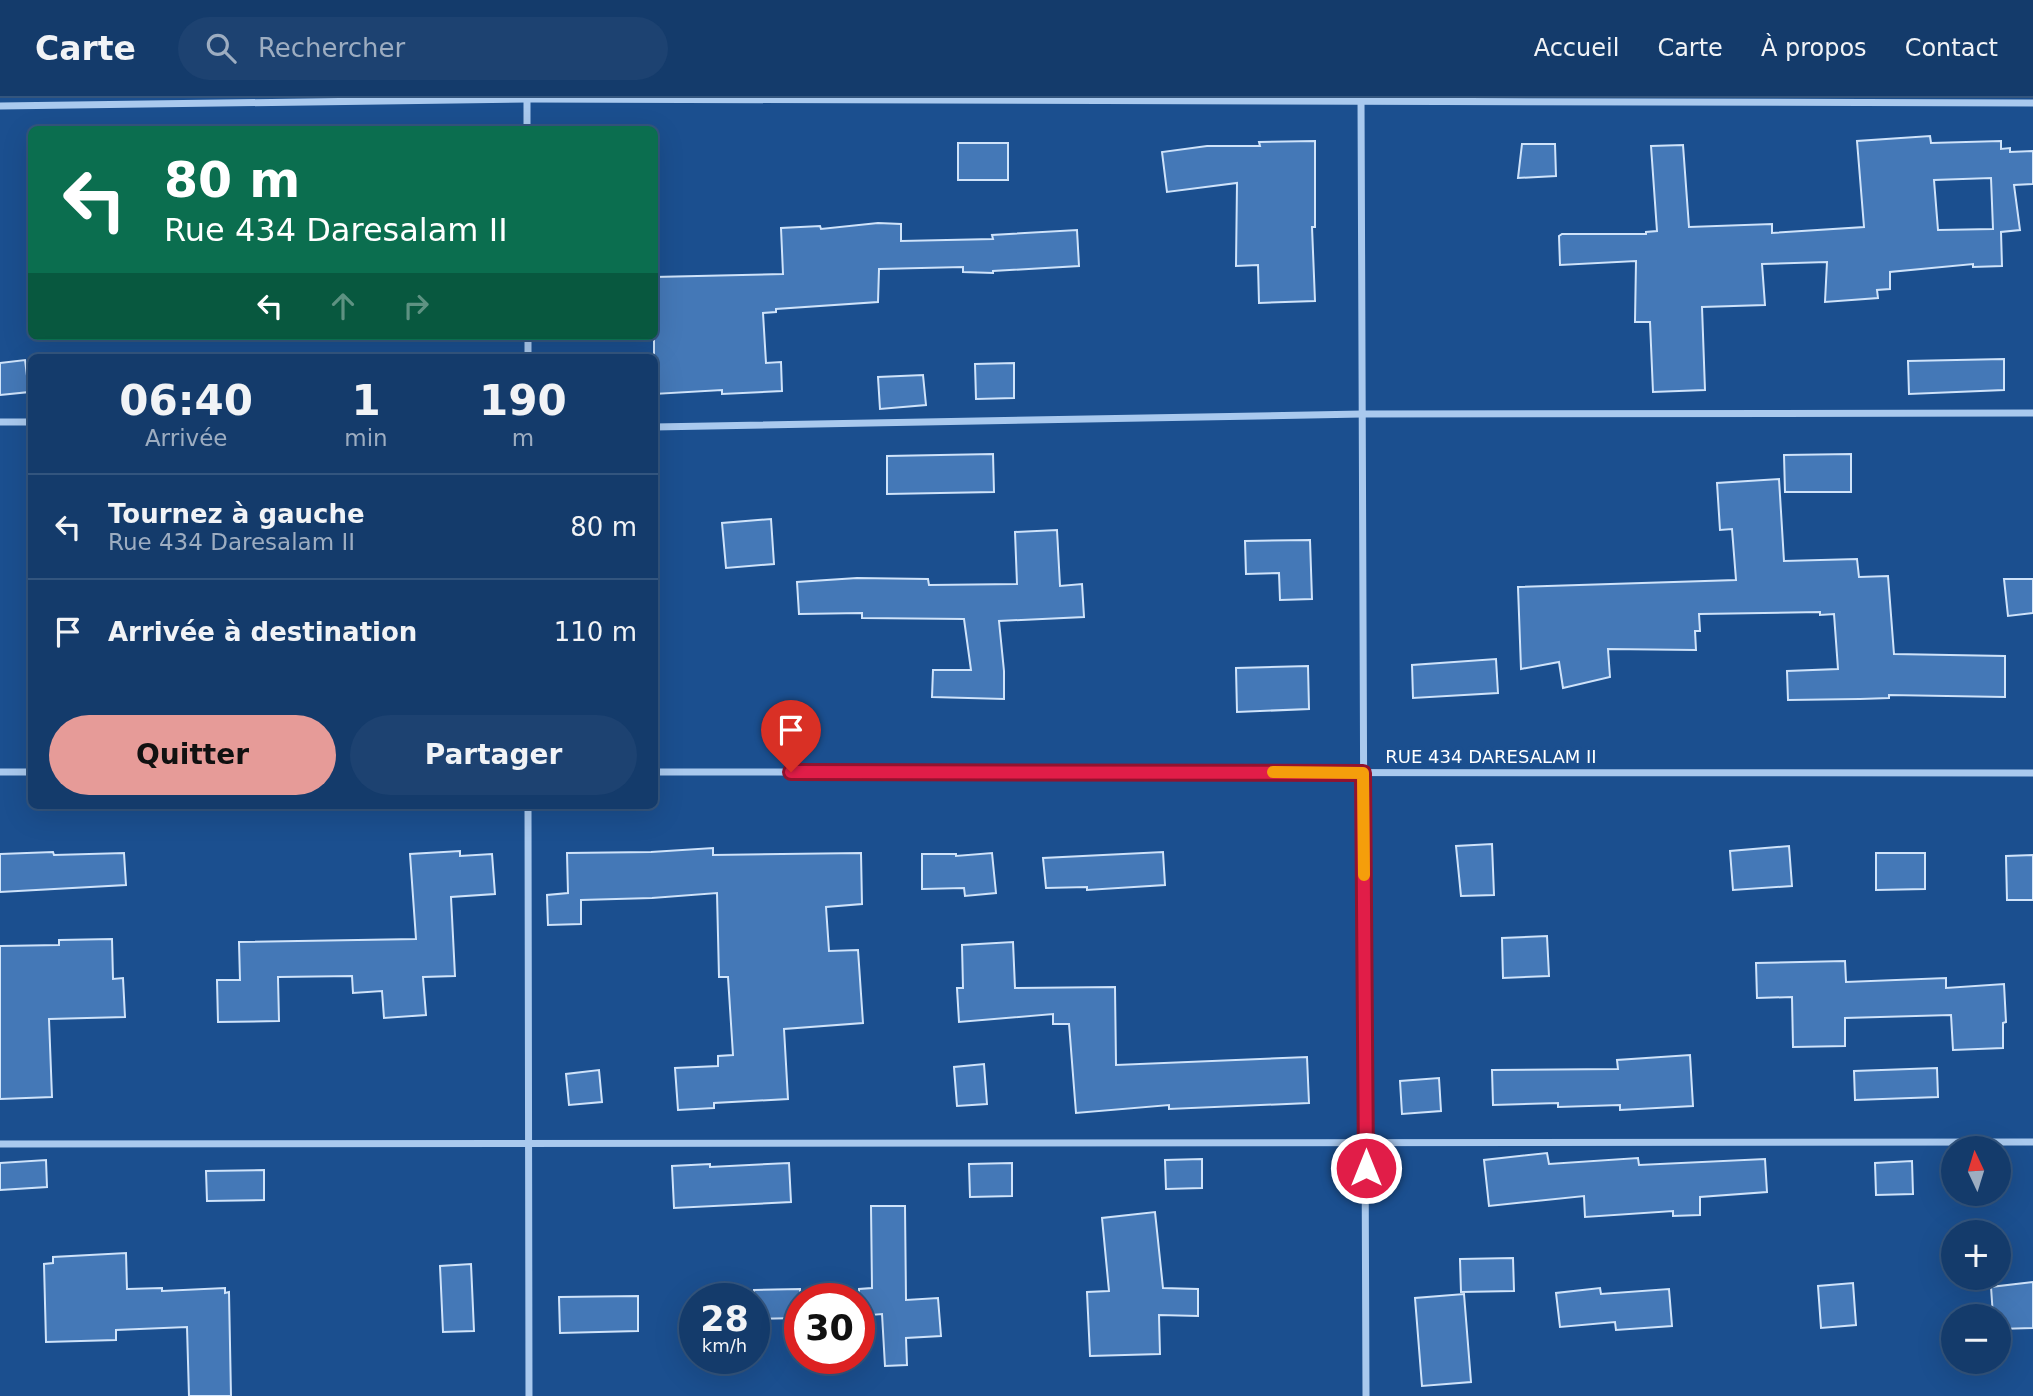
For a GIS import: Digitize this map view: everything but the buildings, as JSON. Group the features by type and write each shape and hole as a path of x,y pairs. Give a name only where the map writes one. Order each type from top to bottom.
{"street":[{"path":"527,98 527,126"},
{"path":"0,106 527,98 2033,103"},
{"path":"1360,99 1366,1396"},
{"path":"658,427 1362,414 2033,413"},
{"path":"0,422 28,422"},
{"path":"0,772 28,772"},
{"name":"RUE 434 DARESALAM II","path":"658,772 2033,773"},
{"path":"528,809 529,1396"},
{"path":"0,1144 2033,1142"}],"slow traffic":[{"path":"1273,772 1363,773 1364,875"}],"route":[{"path":"791,772 1363,773 1366,1168"}]}
